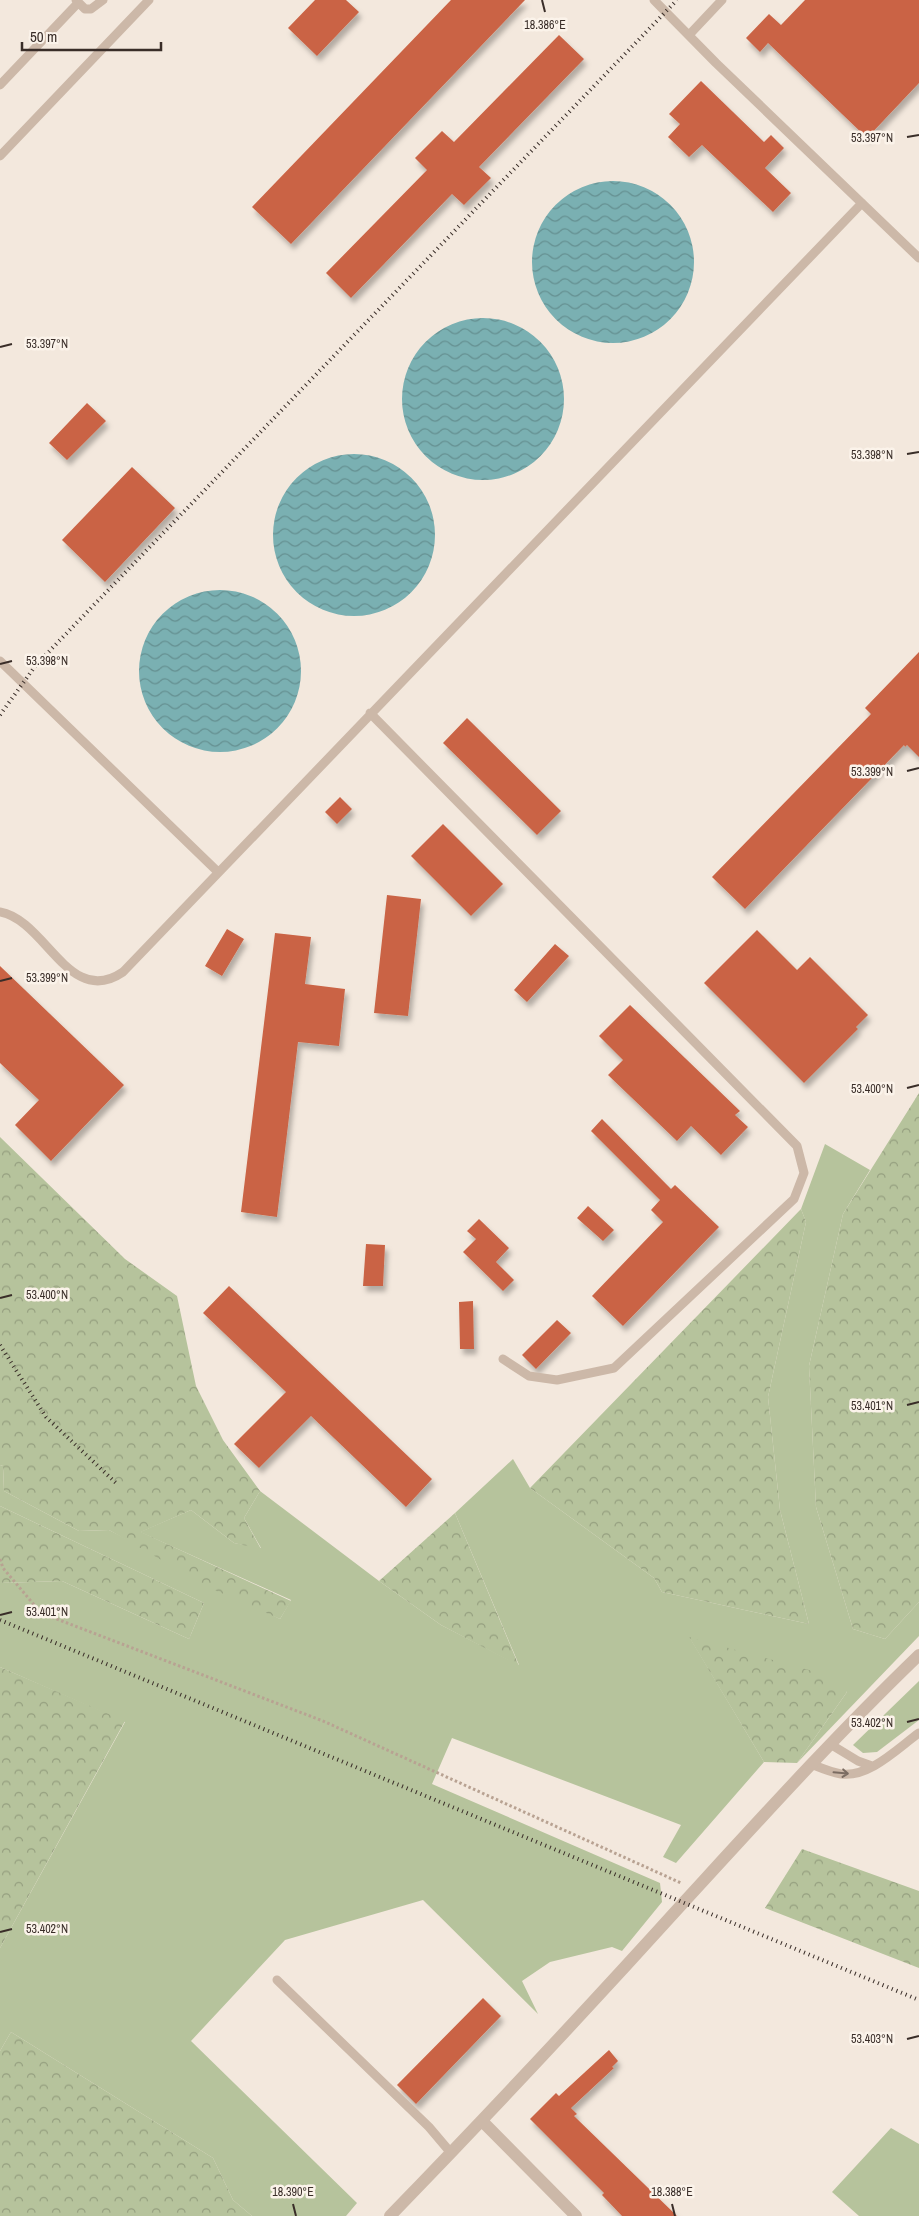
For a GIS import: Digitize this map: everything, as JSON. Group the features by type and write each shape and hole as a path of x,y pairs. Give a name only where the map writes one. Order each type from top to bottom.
{"street":[{"path":"390,2216 482,2121 811,1764 919,1655"},
{"path":"482,2121 576,2216"}],"lane":[{"path":"0,85 77,1 85,9 91,9 104,0"},
{"path":"0,156 149,0"},
{"path":"654,0 919,258"},
{"path":"689,35 722,0"},
{"path":"0,912 9,913 22,922 75,975 87,980 112,980 123,972 862,203"},
{"path":"0,662 218,872"},
{"path":"370,713 796,1146 804,1173 794,1199 614,1368 556,1380 529,1376 503,1359"},
{"path":"811,1764 842,1774 859,1772 872,1766 919,1733"},
{"path":"830,1744 858,1761 872,1766"},
{"path":"277,1980 429,2127 451,2153"}],"path":[{"path":"0,1559 3,1568 41,1613 323,1721 696,1890"}],"green space":[{"path":"919,1093 919,1602 885,1639 853,1629 816,1507 809,1366 843,1214"},
{"path":"0,1137 125,1259 177,1296 196,1386 223,1440 260,1491 244,1518 261,1549 234,1543 191,1510 141,1532 291,1601 280,1619 212,1589 109,1530 79,1531 4,1491 3,1466 0,1465"},
{"path":"825,1144 870,1170 843,1214 809,1366 816,1507 853,1629 885,1639 919,1602 919,1636 797,1763 847,1692 690,1638 764,1762 676,1863 663,1857 681,1825 452,1738 432,1784 660,1883 662,1902 622,1951 612,1947 550,1962 522,1981 538,2014 423,1900 285,1940 191,2041 357,2203 346,2216 252,2216 233,2200 213,2158 11,2032 0,2051 0,1948 125,1722 0,1667 0,1583 62,1581 189,1639 204,1603 0,1506 0,1465 3,1466 4,1491 79,1531 109,1530 280,1619 291,1600 140,1532 191,1510 234,1543 261,1548 244,1518 260,1491 379,1581 441,1625 519,1665 455,1513 513,1459 530,1488 654,1578 662,1592 809,1624 780,1510 768,1397 806,1222 801,1209"},
{"path":"801,1209 806,1222 768,1397 780,1510 809,1624 662,1592 654,1578 530,1488"},
{"path":"0,1506 204,1603 189,1639 62,1581 0,1583"},
{"path":"455,1513 519,1666 441,1625 379,1581"},
{"path":"689,1637 827,1675 847,1692 797,1763 764,1762"},
{"path":"0,1667 125,1721 0,1948"},
{"path":"919,1681 919,1720 877,1752 863,1753 853,1745"},
{"path":"802,1849 919,1891 919,1968 765,1908"},
{"path":"11,2032 213,2158 233,2200 252,2216 0,2216 0,2051"},
{"path":"891,2128 919,2144 919,2216 859,2216 832,2192"}],"water":[{"path":"621,181 637,184 651,190 665,199 676,210 691,238 694,262 693,278 685,300 676,314 665,325 637,340 605,343 589,340 575,334 561,325 550,314 535,286 532,254 535,238 541,224 550,210 561,199 589,184"},
{"path":"491,318 507,321 521,327 541,341 551,354 561,375 564,399 561,423 551,444 541,457 528,467 507,477 475,480 459,477 445,471 431,462 420,451 405,423 402,391 405,375 411,361 420,347 431,336 459,321"},
{"path":"362,454 378,457 392,463 412,477 422,490 432,511 435,535 432,559 422,580 412,593 399,603 378,613 346,616 330,613 316,607 302,598 291,587 276,559 273,527 276,511 282,497 291,483 302,472 330,457"},
{"path":"228,590 244,593 258,599 278,613 288,626 298,647 301,671 298,695 288,716 278,729 265,739 244,749 212,752 196,749 182,743 168,734 157,723 142,695 139,663 142,647 148,633 157,619 168,608 196,593"}],"building":[{"path":"315,0 346,0 359,12 317,56 288,28"},
{"path":"451,0 525,0 291,244 252,207"},
{"path":"805,0 919,0 919,83 867,138 768,43 760,52 746,38 769,14 781,25"},
{"path":"559,35 584,59 479,167 491,178 464,205 452,194 351,298 326,273 427,170 415,158 442,131 454,142"},
{"path":"701,81 764,142 771,135 784,148 765,168 791,193 773,212 702,145 689,157 668,137 680,124 669,114"},
{"path":"87,403 106,421 67,460 49,443"},
{"path":"132,467 175,508 105,582 62,540"},
{"path":"919,652 919,757 907,745 905,747 904,745 745,909 712,877 871,714 865,708"},
{"path":"467,718 561,811 537,835 443,743"},
{"path":"340,797 352,809 337,824 325,812"},
{"path":"443,824 503,884 471,916 411,856"},
{"path":"387,895 421,899 408,1016 374,1013"},
{"path":"227,929 244,939 222,976 205,966"},
{"path":"757,930 797,970 810,957 868,1015 856,1027 858,1029 804,1083 704,983"},
{"path":"275,933 311,937 305,984 345,989 339,1046 298,1042 277,1217 241,1212"},
{"path":"555,944 569,956 527,1002 514,990"},
{"path":"0,966 124,1085 51,1161 15,1125 39,1100 0,1063"},
{"path":"630,1005 740,1111 735,1115 748,1127 721,1155 691,1126 677,1141 608,1075 623,1060 599,1036"},
{"path":"602,1119 671,1189 675,1185 719,1227 623,1326 592,1296 663,1222 651,1210 660,1200 591,1131"},
{"path":"588,1206 614,1230 603,1241 577,1218"},
{"path":"479,1219 509,1248 496,1262 514,1280 503,1291 463,1252 476,1239 467,1231"},
{"path":"366,1244 385,1245 383,1286 363,1286"},
{"path":"229,1286 432,1479 406,1507 311,1416 259,1468 234,1444 286,1392 203,1313"},
{"path":"473,1301 474,1349 460,1349 459,1302"},
{"path":"557,1320 571,1333 536,1369 522,1355"},
{"path":"483,1998 501,2016 416,2104 397,2085"},
{"path":"609,2050 618,2061 612,2067 614,2068 571,2108 577,2114 574,2116 677,2216 622,2216 602,2195 604,2193 530,2119 556,2093 559,2096"}],"railway":[{"path":"0,715 36,665 677,0"},
{"path":"0,1345 46,1417 116,1483"},
{"path":"0,1620 919,2000"}]}
